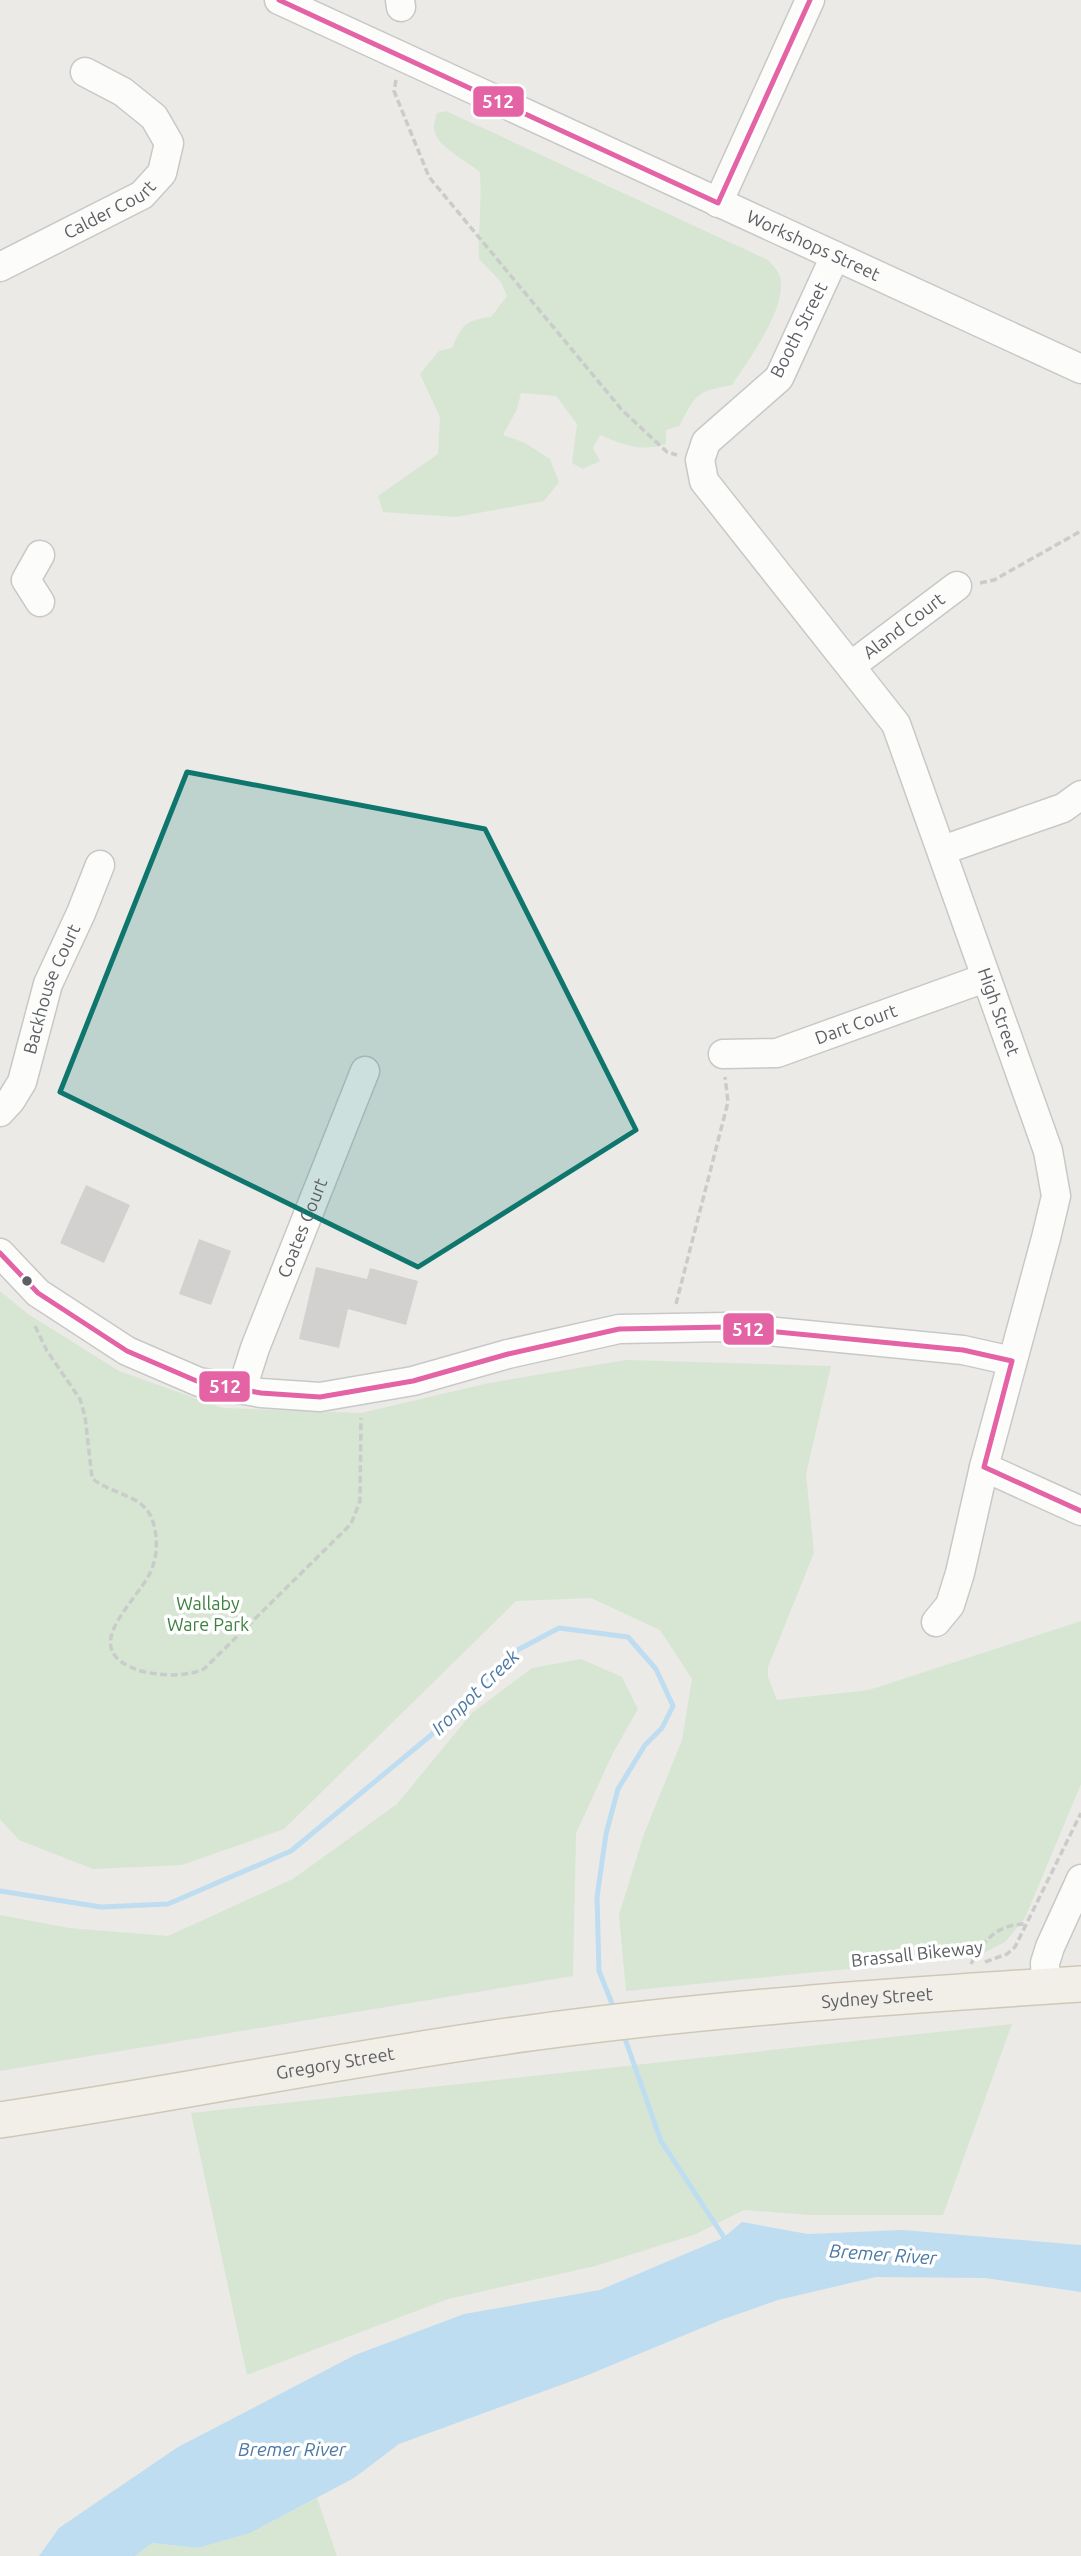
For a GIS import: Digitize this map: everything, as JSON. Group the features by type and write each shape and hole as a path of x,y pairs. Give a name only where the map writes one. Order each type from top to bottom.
{"main road":[{"name":"Sydney Street","path":"671,2016 816,2002 1081,1984"},
{"name":"Gregory Street","path":"0,2120 436,2046 671,2016"}],"street":[{"name":"Workshops Street","path":"279,0 1081,369"},
{"path":"718,203 810,0"},
{"name":"Calder Court","path":"0,267 142,195 162,173 169,143 154,117 123,92 85,72"},
{"name":"Booth Street","path":"699,460 706,442 779,378 835,256"},
{"name":"High Street","path":"699,460 704,481 896,724 1048,1151 1056,1196 984,1467 960,1573 950,1605 936,1622"},
{"name":"Aland Court","path":"852,665 957,586"},
{"path":"943,850 1063,808 1081,795"},
{"name":"Backhouse Court","path":"0,1112 22,1082 47,984 81,913 100,865"},
{"name":"Dart Court","path":"723,1054 777,1053 985,978"},
{"name":"Coates Court","path":"242,1389 254,1348 365,1071"},
{"path":"0,1253 38,1293 127,1351 198,1382 242,1389 320,1396 413,1381 509,1354 620,1329 726,1328 950,1349 1012,1361"},
{"path":"984,1467 1081,1511"},
{"path":"1046,1986 1045,1963 1050,1947 1081,1878"}],"path":[{"path":"399,56 394,91 429,177 622,410 667,452 699,460"},
{"path":"957,586 994,580 1081,531"},
{"path":"673,1328 677,1297 728,1102 723,1054"},
{"path":"35,1326 47,1351 80,1399 85,1416 92,1478 141,1503 153,1520 157,1538 153,1564 117,1623 111,1643 111,1651 116,1659 138,1670 160,1674 188,1674 204,1669 351,1524 360,1501 361,1418"},
{"name":"Brassall Bikeway","path":"1026,1924 1016,1924 997,1931 988,1938 971,1964 984,1963 1007,1954 1015,1947 1081,1813"}],"highlighted area":[{"path":"187,772 485,829 636,1130 418,1267 60,1092"}],"green space":[{"path":"446,111 768,260 778,272 781,286 774,316 732,385 698,396 679,426 666,430 666,444 639,447 600,435 593,448 600,461 583,469 572,463 577,424 556,396 521,393 517,409 503,435 525,443 550,459 559,482 544,501 456,517 383,512 378,496 438,454 440,417 420,374 439,351 452,348 466,325 491,317 507,296 501,282 479,259 480,172 443,145 435,132 437,113"},
{"name":"Wallaby Ware Park","path":"0,1291 28,1314 119,1371 223,1408 361,1413 489,1383 626,1360 831,1366 806,1474 814,1553 768,1667 768,1677 777,1700 869,1690 1081,1621 1081,1784 1025,1918 1005,1942 978,1956 626,1991 619,1915 644,1834 682,1740 692,1679 660,1630 591,1598 516,1601 284,1829 182,1865 93,1869 19,1840 0,1819"},
{"path":"581,1659 622,1677 638,1709 613,1753 576,1833 573,1976 0,2071 0,1915 69,1928 168,1936 293,1879 397,1804 472,1713 532,1668"},
{"path":"1012,2024 943,2215 811,2215 744,2210 696,2234 595,2266 448,2299 247,2375 191,2113"},
{"path":"317,2498 337,2556 135,2556 152,2543 198,2548 250,2533"}],"water":[{"name":"Bremer River","path":"742,2222 808,2234 903,2230 1081,2245 1081,2292 985,2278 876,2277 778,2300 721,2320 583,2377 399,2444 354,2478 250,2533 198,2548 152,2543 135,2556 39,2556 59,2528 178,2447 355,2355 464,2314 600,2290 723,2238"}],"building":[{"path":"86,1185 130,1205 104,1263 60,1243"},
{"path":"199,1239 231,1251 211,1305 179,1294"},
{"path":"316,1267 367,1279 370,1268 418,1281 406,1325 348,1309 339,1348 299,1339"}],"waterway":[{"name":"Ironpot Creek","path":"0,1891 101,1907 168,1904 291,1851 430,1736 510,1654 559,1628 628,1637 656,1669 673,1706 662,1728 645,1745 618,1789 606,1834 597,1897 599,1971 615,2011"},
{"name":"Ironpot Creek","path":"623,2033 661,2141 727,2242"}],"transit line":[{"name":"512","path":"279,0 718,203"},
{"name":"512","path":"718,203 810,0"},
{"name":"512","path":"0,1253 38,1293 127,1351 199,1382 261,1393 320,1397 413,1381 508,1354 619,1329 726,1327 963,1350 1012,1361"},
{"name":"512","path":"984,1467 1012,1361"},
{"name":"512","path":"984,1467 1081,1511"}]}
